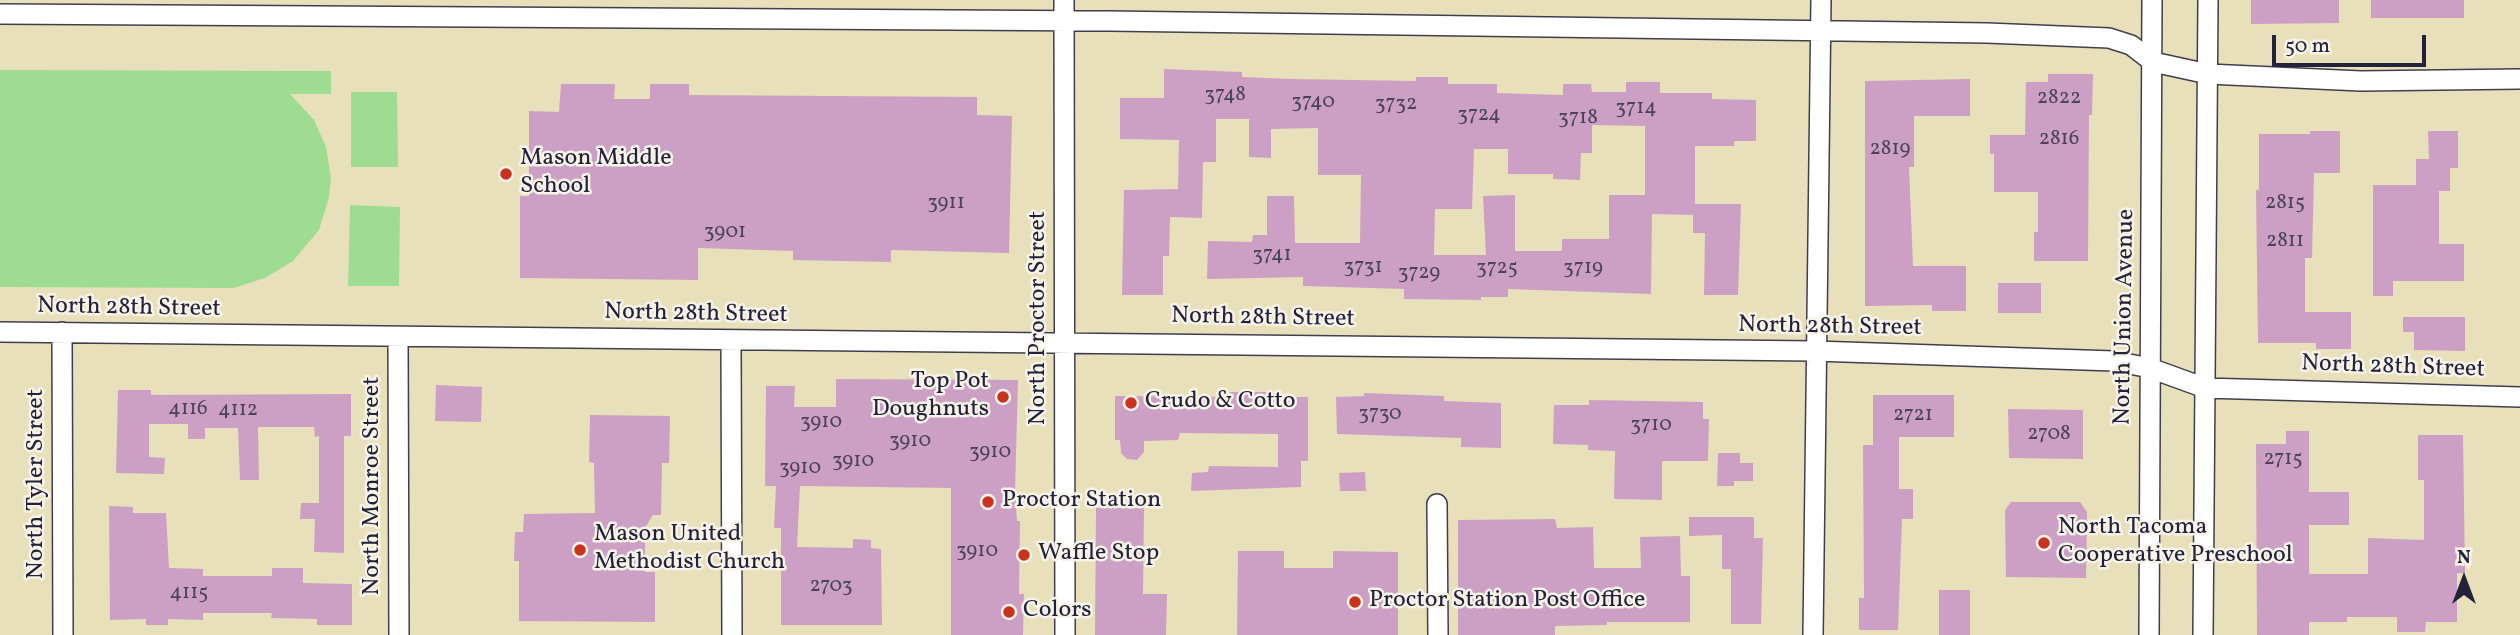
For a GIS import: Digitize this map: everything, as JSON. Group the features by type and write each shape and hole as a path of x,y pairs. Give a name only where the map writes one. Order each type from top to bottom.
{"street":[{"name":"North Proctor Street","path":"1064,0 1065,635"},
{"path":"1813,635 1821,0"},
{"name":"North Union Avenue","path":"2149,635 2152,0"},
{"path":"2203,635 2208,0"},
{"path":"0,14 405,8 2087,36 2121,40 2153,62 2208,74 2361,81 2520,79"},
{"name":"North 28th Street","path":"0,332 731,341 1064,341 1815,351 2114,361 2150,368 2205,388 2520,397"},
{"name":"North Tyler Street","path":"62,332 63,635"},
{"name":"North Monroe Street","path":"398,337 398,635"},
{"path":"731,341 732,635"},
{"path":"1437,504 1438,635"}],"green space":[{"path":"0,70 331,71 331,94 290,94 314,120 326,147 331,178 329,197 319,230 293,261 265,278 233,288 0,287"},
{"path":"351,92 397,92 398,167 351,167"},
{"path":"350,205 400,207 399,286 348,286"}],"building":[{"path":"2251,0 2339,0 2339,23 2251,24"},
{"path":"2371,0 2464,0 2464,18 2371,18"},
{"path":"1164,69 1242,72 1242,77 1292,79 1416,81 1416,77 1448,77 1448,84 1497,84 1497,93 1563,95 1563,84 1591,84 1592,92 1626,92 1626,82 1660,82 1660,93 1712,93 1712,99 1756,100 1756,141 1734,141 1734,146 1695,146 1695,204 1741,204 1738,295 1704,295 1705,233 1693,233 1693,215 1652,214 1651,294 1508,289 1508,297 1481,297 1481,300 1404,299 1404,289 1303,286 1303,277 1207,279 1208,241 1252,242 1253,235 1267,235 1267,196 1294,196 1295,243 1360,243 1361,175 1318,175 1318,128 1271,129 1271,158 1249,157 1249,119 1216,119 1216,162 1203,162 1202,218 1170,217 1169,256 1163,256 1163,295 1122,295 1124,190 1178,189 1179,140 1120,139 1120,98 1164,98","holes":["1592,125 1645,126 1645,195 1609,195 1609,239 1562,239 1562,251 1515,251 1515,195 1483,196 1486,255 1434,255 1435,209 1472,209 1474,149 1508,149 1508,174 1553,174 1553,179 1580,180 1581,153 1592,153"]},
{"path":"2048,74 2093,74 2092,115 2089,115 2088,261 2034,261 2034,232 2038,232 2038,192 1994,192 1994,154 1990,154 1990,135 2025,135 2026,82 2048,82"},
{"path":"1970,79 1970,116 1914,116 1914,167 1909,167 1913,266 1966,266 1966,311 1932,311 1932,305 1865,306 1865,81"},
{"path":"561,84 615,84 614,99 650,99 650,84 689,84 689,95 977,97 977,115 1012,116 1009,253 891,250 891,262 793,260 793,251 698,248 698,280 520,278 520,196 529,196 529,111 559,112"},
{"path":"2310,131 2340,131 2340,173 2314,173 2312,258 2305,258 2305,312 2351,312 2351,349 2316,349 2316,343 2258,343 2256,190 2259,190 2259,134 2310,134"},
{"path":"2428,131 2458,131 2458,168 2450,168 2450,191 2439,191 2439,244 2464,244 2464,281 2393,281 2393,296 2373,296 2373,185 2416,185 2416,159 2429,159"},
{"path":"1998,283 2041,283 2041,313 1998,313"},
{"path":"2403,317 2465,317 2465,351 2414,350 2414,332 2403,332"},
{"name":"Proctor Station","path":"836,379 1018,380 1015,492 1017,521 1020,521 1019,594 1024,594 1023,635 951,635 951,488 800,486 797,547 853,548 853,539 871,540 871,548 881,549 882,625 781,625 781,528 774,528 776,486 765,486 766,386 795,386 794,407 836,407"},
{"path":"436,385 482,387 481,422 435,421"},
{"path":"118,390 151,390 151,395 351,394 351,436 344,436 344,553 314,552 315,519 300,519 301,503 319,503 319,436 315,437 314,427 258,427 259,480 240,480 238,428 205,428 205,439 188,439 188,424 149,424 149,457 165,458 164,474 116,473"},
{"path":"1230,392 1268,392 1268,397 1308,397 1308,461 1301,461 1301,487 1191,491 1192,473 1208,472 1209,466 1278,467 1278,434 1180,433 1178,440 1144,441 1144,452 1137,460 1127,459 1121,453 1120,440 1115,440 1115,396 1230,397"},
{"path":"1364,393 1444,396 1444,401 1501,403 1501,448 1461,447 1461,438 1337,434 1336,397 1364,396"},
{"path":"1873,395 1954,395 1954,437 1899,437 1899,489 1913,489 1913,519 1902,519 1898,630 1859,630 1859,598 1864,598 1863,445 1873,445"},
{"path":"1589,400 1703,402 1703,419 1709,419 1708,461 1662,461 1662,500 1614,499 1615,451 1588,450 1588,445 1553,444 1554,405 1589,405"},
{"path":"2008,409 2083,410 2083,459 2009,458"},
{"name":"Mason United Methodist Church","path":"590,415 670,416 669,463 662,463 661,515 653,515 645,528 645,572 655,572 655,622 519,621 519,561 514,561 515,532 523,532 524,514 595,513 594,463 589,462"},
{"path":"2286,431 2309,431 2309,492 2349,492 2349,525 2309,525 2309,574 2368,574 2368,538 2424,540 2424,480 2418,480 2418,435 2463,435 2465,573 2457,573 2457,622 2426,622 2425,632 2397,632 2397,617 2347,617 2347,622 2309,622 2309,635 2257,635 2256,444 2286,444"},
{"path":"1718,453 1740,453 1740,463 1753,463 1753,481 1734,481 1734,486 1717,486"},
{"path":"1365,472 1366,491 1340,491 1339,473"},
{"path":"2011,502 2080,502 2087,512 2086,578 2006,577 2005,510"},
{"path":"109,506 133,507 133,513 166,513 169,568 203,569 203,576 272,576 272,568 303,568 303,583 352,584 352,625 317,625 317,619 271,618 272,613 203,613 203,620 168,619 168,625 146,625 146,619 110,620"},
{"path":"1096,508 1144,508 1143,594 1167,594 1166,635 1095,635"},
{"path":"1689,517 1754,517 1754,538 1763,538 1761,624 1731,624 1731,569 1722,569 1722,535 1689,536"},
{"path":"1555,519 1557,528 1593,527 1594,568 1641,568 1640,537 1680,536 1681,576 1690,576 1690,622 1607,622 1607,625 1555,626 1555,635 1458,635 1458,520"},
{"path":"1238,551 1284,551 1284,568 1333,568 1333,551 1398,552 1398,635 1237,635"},
{"path":"1939,590 1970,590 1970,635 1939,635"}],"place":[{"name":"Mason Middle School","path":"506,174"},
{"name":"Top Pot Doughnuts","path":"1003,397"},
{"name":"Crudo & Cotto","path":"1131,403"},
{"name":"Proctor Station","path":"988,502"},
{"name":"North Tacoma Cooperative Preschool","path":"2044,543"},
{"name":"Mason United Methodist Church","path":"580,550"},
{"name":"Waffle Stop","path":"1024,555"},
{"name":"Proctor Station Post Office","path":"1355,602"},
{"name":"Colors","path":"1009,612"}]}
